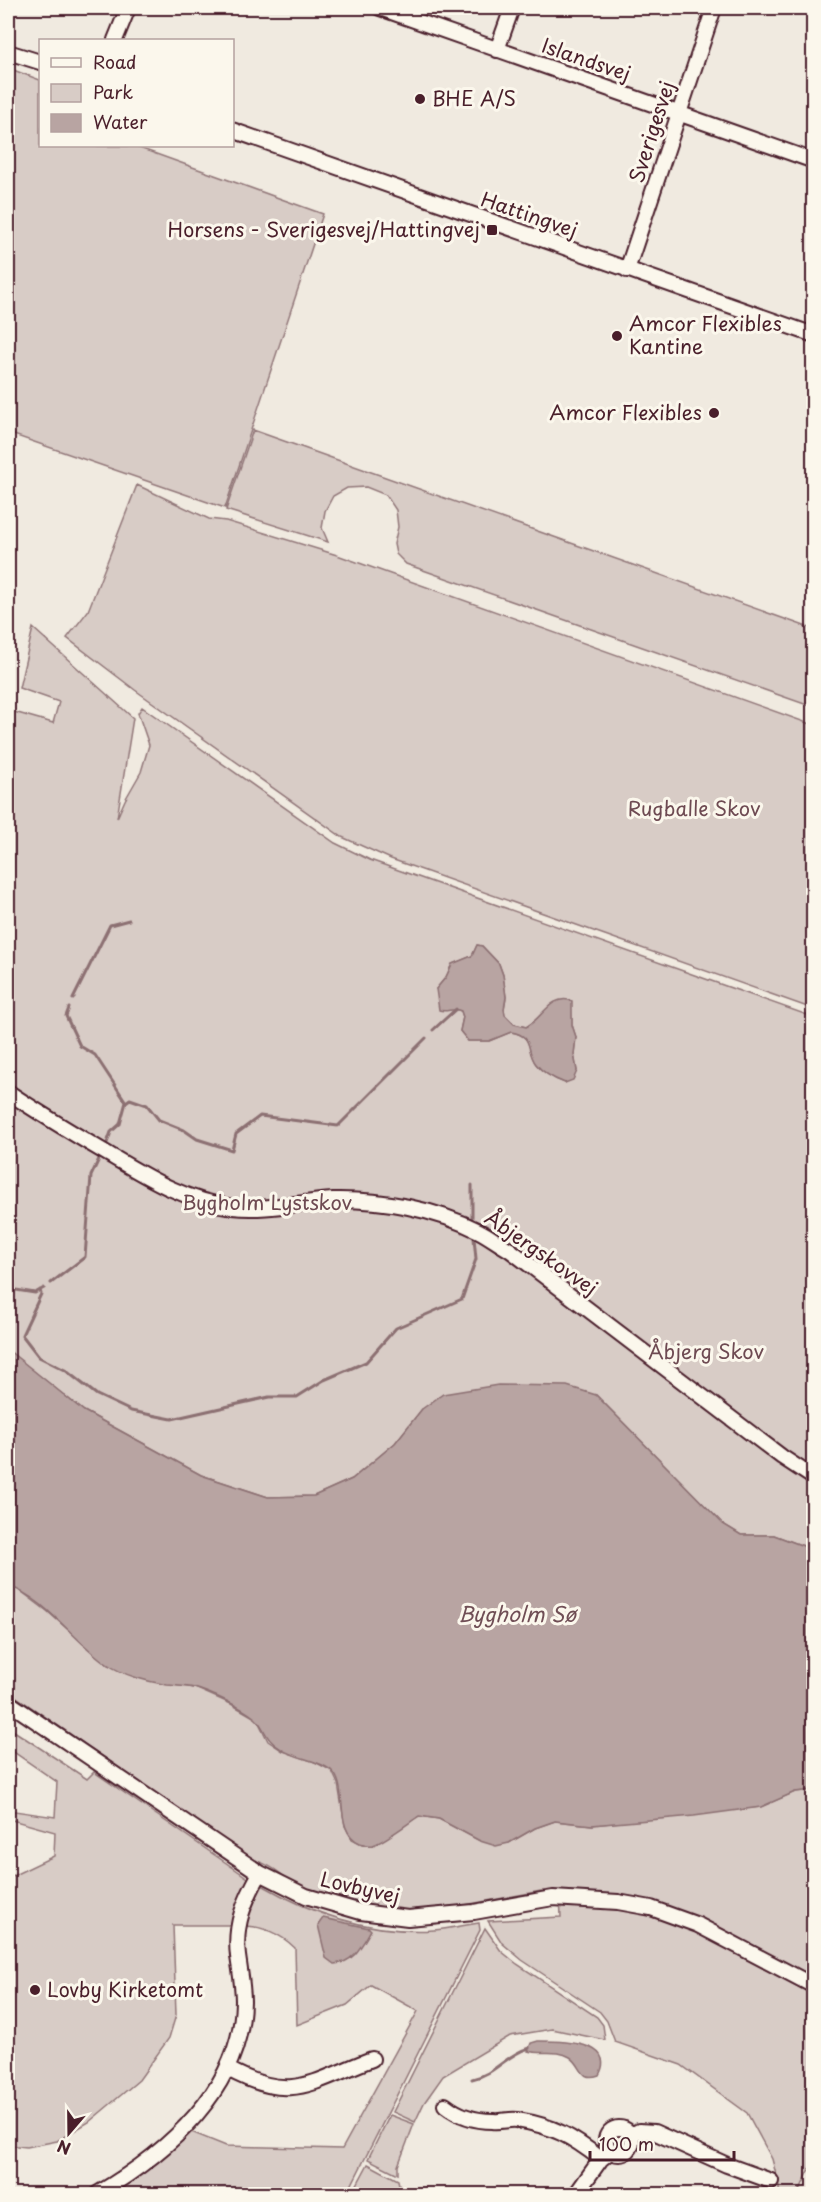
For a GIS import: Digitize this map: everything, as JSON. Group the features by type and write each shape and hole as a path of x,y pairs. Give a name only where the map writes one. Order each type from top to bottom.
{"street":[{"path":"115,39 128,8"},
{"name":"Islandsvej","path":"380,8 813,161"},
{"path":"497,50 512,8"},
{"name":"Sverigesvej","path":"627,270 714,8"},
{"path":"10,51 39,62"},
{"name":"Hattingvej","path":"234,131 813,335"},
{"name":"Åbjergskovvej","path":"8,1092 46,1118 145,1175 201,1201 250,1208 333,1200 362,1201 447,1217 479,1231 510,1250 782,1457 813,1478"},
{"name":"Lovbyvej","path":"8,1702 260,1873 306,1896 334,1906 384,1916 408,1918 434,1917 553,1898 618,1902 651,1908 698,1925 813,1986"},
{"path":"97,2194 122,2180 177,2135 197,2113 228,2069 239,2035 243,2009 243,1982 237,1943 238,1922 248,1894 260,1873"},
{"path":"228,2069 265,2086 295,2088 372,2059"},
{"path":"445,2105 456,2113 471,2118 495,2122 518,2120 559,2131 606,2155"},
{"path":"576,2194 606,2155 609,2133 612,2130 625,2129 631,2135 639,2132 654,2132 727,2165 771,2181"}],"green space":[{"path":"8,68 39,80 39,147 137,147 323,214 225,508 8,433"},
{"path":"253,430 813,629 813,707 406,564 396,554 394,544 398,527 396,510 386,495 366,487 347,488 333,496 325,511 322,528 328,542 226,510"},
{"name":"Rugballe Skov","path":"137,485 209,519 226,521 337,555 813,725 813,1009 391,859 342,837 135,690 67,638 88,611"},
{"name":"Bygholm Lystskov","path":"33,628 133,718 117,818 141,772 149,745 138,713 142,707 335,843 370,860 813,1017 813,1555 806,1547 774,1535 741,1535 723,1524 596,1395 422,1409 395,1443 352,1479 314,1496 268,1497 201,1475 84,1411 8,1352 8,739 14,712 53,723 59,702 19,688","holes":["477,945 482,946 499,964 506,997 505,1015 514,1024 526,1027 550,1006 571,1001 572,1025 576,1037 574,1054 577,1071 565,1083 549,1075 536,1064 527,1040 519,1034 511,1032 489,1041 468,1041 460,1031 463,1017 461,1011 456,1009 436,989 446,977 452,964 472,956"]},
{"path":"8,1586 18,1589 47,1611 108,1665 166,1684 195,1688 231,1704 257,1719 268,1741 283,1751 315,1762 332,1771 338,1784 345,1826 352,1839 362,1844 373,1845 419,1816 439,1819 480,1841 509,1843 535,1828 555,1821 592,1825 760,1807 795,1792 813,1790 814,2160 798,2194 779,2194 772,2159 747,2113 681,2065 615,2042 607,2021 600,2012 522,1960 502,1943 488,1921 561,1917 560,1892 541,1891 459,1906 394,1911 360,1906 292,1883 269,1866 254,1861 8,1691"},
{"path":"8,1727 87,1779 94,1772 248,1878 233,1925 173,1925 176,2015 169,2038 139,2080 89,2122 57,2141 27,2147 8,2145 8,1878 54,1856 55,1832 8,1819 8,1810 55,1817 57,1782 8,1748"},
{"path":"262,1885 302,1905 366,1925 389,1929 434,1930 479,1923 480,1930 347,2194 108,2194 189,2131 226,2146 342,2149 418,2011 371,1985 347,2005 297,2025 295,1948 270,1931 241,1926 258,1887"},
{"path":"485,1928 501,1951 517,1964 597,2017 603,2025 605,2040 552,2029 510,2036 443,2076 424,2103 415,2122 393,2112"},
{"path":"390,2115 414,2124 398,2166 398,2174 368,2159"},
{"path":"368,2164 398,2180 401,2194 352,2194"}],"water":[{"path":"477,945 482,946 499,964 506,997 505,1015 514,1024 526,1027 552,1004 565,999 572,1001 577,1071 573,1080 565,1083 542,1070 533,1059 527,1040 519,1034 511,1032 489,1041 468,1041 460,1031 463,1017 461,1011 439,1010 436,989 446,977 452,964 472,956"},
{"name":"Bygholm Sø","path":"8,1350 84,1411 201,1475 268,1497 314,1496 352,1479 395,1443 422,1409 443,1394 498,1385 567,1386 596,1395 723,1524 741,1535 774,1535 806,1547 813,1555 813,1790 795,1792 761,1807 694,1816 592,1825 555,1821 535,1828 509,1843 496,1846 480,1841 439,1819 419,1816 373,1845 360,1843 351,1837 346,1829 340,1786 331,1770 319,1763 281,1749 271,1741 255,1718 209,1693 194,1688 152,1682 114,1668 95,1655 35,1600 8,1586"},
{"path":"323,1918 371,1930 352,1957 334,1964 326,1958 318,1925"},
{"path":"558,2041 593,2049 600,2055 603,2063 599,2075 593,2077 584,2074 574,2060 565,2055 528,2051 531,2043"}],"waterway":[{"path":"73,999 110,925 129,920"},
{"path":"69,1008 66,1016 80,1046 95,1055 126,1102"},
{"path":"433,1030 456,1009"},
{"path":"107,1143 111,1132 120,1124 126,1102 130,1099 147,1105 159,1120 184,1130 197,1139 232,1150 236,1134 260,1116 338,1126 426,1038"},
{"path":"51,1283 85,1257 91,1176 99,1159"},
{"path":"472,1185 472,1219"},
{"path":"40,1290 41,1294 22,1335 39,1357 65,1370 97,1395 131,1411 172,1419 269,1397 297,1397 324,1380 366,1362 396,1328 462,1299 476,1259 474,1238"},
{"path":"16,1290 35,1293 44,1288"},
{"path":"472,2079 488,2073 513,2055 529,2048"}],"place":[{"name":"BHE A/S","path":"420,99"},
{"name":"Horsens - Sverigesvej/Hattingvej","path":"492,230"},
{"name":"Amcor Flexibles Kantine","path":"617,336"},
{"name":"Amcor Flexibles","path":"714,413"},
{"name":"Lovby Kirketomt","path":"35,1990"}],"park label":[{"name":"Åbjerg Skov","path":"706,1352"}]}
